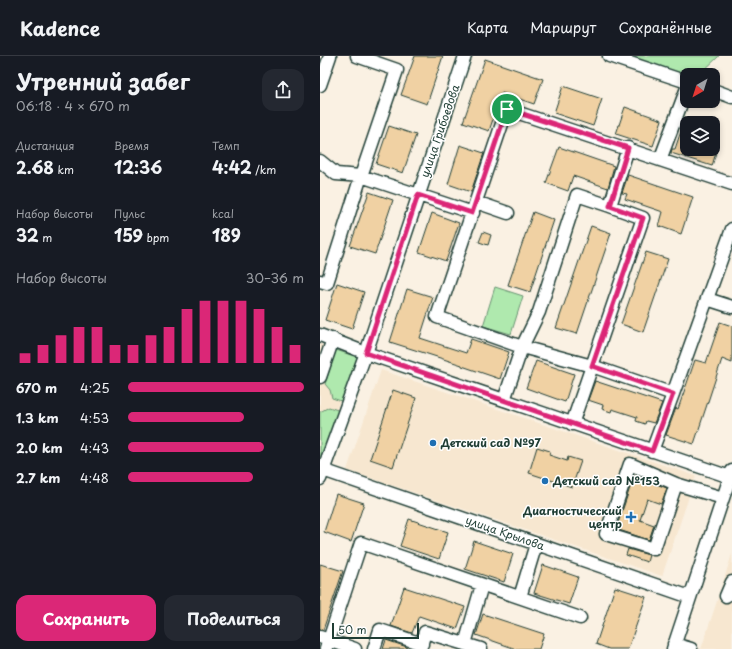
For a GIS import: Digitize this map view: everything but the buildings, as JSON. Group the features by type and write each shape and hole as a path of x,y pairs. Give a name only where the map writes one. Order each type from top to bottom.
{"street":[{"path":"320,85 330,56"},
{"path":"320,281 327,283 397,70 357,56"},
{"name":"улица Грибоедова","path":"321,473 366,353 465,56"},
{"path":"609,56 680,80"},
{"path":"720,93 732,97"},
{"path":"660,160 680,107"},
{"path":"673,394 592,366 522,347 437,317 507,109 628,148 732,184"},
{"path":"610,206 628,148"},
{"path":"320,161 336,174 361,176 418,195 508,213"},
{"path":"504,400 522,347 539,312 577,195 610,206 643,218 572,424"},
{"path":"652,451 732,229"},
{"path":"707,299 732,307"},
{"path":"320,335 366,353 572,424 652,451 731,474 674,646 691,649"},
{"path":"320,377 333,339"},
{"path":"676,484 654,549 606,534 630,464 676,484 723,498"},
{"name":"улица Крылова","path":"321,473 690,597"},
{"path":"355,649 325,642 361,543 580,618"},
{"path":"520,597 536,544"},
{"path":"726,596 732,582"},
{"path":"465,644 482,584"},
{"path":"374,649 380,630 421,646 425,632 481,649"}],"shaded area":[{"path":"320,344 355,356 320,458"},
{"path":"381,370 696,476 662,576 347,470"},
{"path":"732,554 732,649 701,649 717,601"}],"green space":[{"path":"628,56 719,56 706,68 680,68 680,74"},
{"path":"495,287 523,296 511,334 483,326"},
{"path":"336,350 357,357 359,354 362,359 347,403 332,398 330,390 325,384"},
{"path":"329,407 343,412 328,455 320,458 320,412"}],"place":[{"name":"Детский сад №97","path":"433,443"},
{"name":"Детский сад №153","path":"545,481"},
{"name":"Диагностический центр","path":"631,517"}],"route":[{"path":"507,109 628,148 610,206 643,218 592,366 673,394 652,451 366,353 418,195 472,213 507,109"}]}
